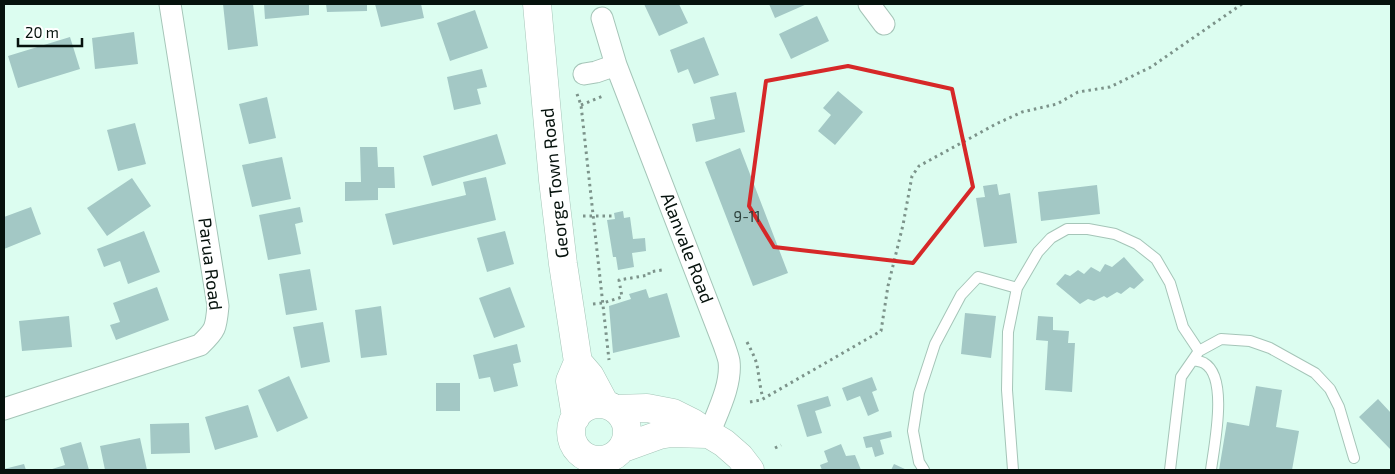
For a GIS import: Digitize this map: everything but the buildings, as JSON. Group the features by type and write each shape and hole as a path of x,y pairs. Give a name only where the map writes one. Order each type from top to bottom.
{"main road":[{"name":"George Town Road","path":"537,4 555,198 578,362 570,381 576,417"},
{"name":"George Town Road","path":"578,362 610,406"},
{"path":"583,461 571,434 572,425 581,410 596,404 647,408 673,413 693,423 724,443 740,457 750,470"},
{"path":"610,406 622,415 628,431 626,440 615,458"},
{"path":"583,461 586,456 594,460 615,458 659,435 671,433 708,434"}],"street":[{"name":"Parua Road","path":"4,409 200,345 212,333 217,322 218,306 170,4"},
{"path":"869,4 884,24"},
{"name":"Alanvale Road","path":"602,18 616,64 729,362 728,379 724,395 708,434"},
{"path":"580,82 596,72 616,64"}],"lane":[{"path":"1013,470 1007,390 1008,332 1017,288 1038,252 1050,238 1067,229 1088,228 1115,234 1137,244 1156,260 1170,283 1183,327 1199,350"},
{"path":"924,470 919,462 913,431 919,393 935,344 961,296 978,277 1017,288"},
{"path":"1170,470 1180,376 1199,350 1221,339 1250,342 1270,348 1315,373 1330,389 1339,408 1354,458"},
{"path":"1193,360 1204,363 1211,370 1217,381 1218,421 1211,470"}],"path":[{"path":"750,402 763,398 882,330 888,286 903,225 912,176 919,166 1022,112 1057,104 1078,92 1110,87 1151,67 1242,4"},
{"path":"580,82 610,368"},
{"path":"581,104 603,96"},
{"path":"583,216 614,216"},
{"path":"592,304 622,298 619,280 650,275 649,272 662,270"},
{"path":"775,448 781,445"}],"highlighted area":[{"path":"848,66 952,89 973,187 913,263 774,247 749,206 766,81"}]}
